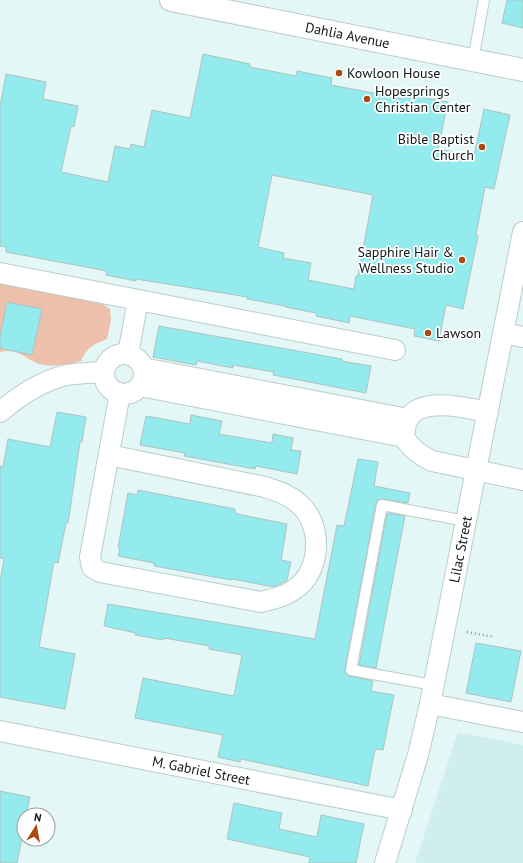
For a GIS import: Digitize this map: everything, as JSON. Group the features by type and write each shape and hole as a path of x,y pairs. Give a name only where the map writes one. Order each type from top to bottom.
{"street":[{"name":"Dahlia Avenue","path":"172,0 523,70"},
{"name":"Lilac Street","path":"385,863 418,755 432,694 523,232"},
{"path":"0,273 395,350"},
{"path":"128,354 138,300"},
{"path":"503,333 523,337"},
{"path":"122,353 137,358 142,377 131,392 120,393 114,391 108,386 105,380 104,372 108,362 112,358 122,353"},
{"path":"0,412 19,397 51,380 67,375 104,372"},
{"path":"142,377 406,428"},
{"path":"109,455 265,487 284,493 300,503 311,519 316,538 316,556 308,574 296,589 279,598 261,602 100,572 92,567 90,556 120,393"},
{"path":"487,412 450,405 426,407 415,412 406,428 410,447 419,455 432,461 523,480"},
{"path":"432,694 523,722"},
{"name":"M. Gabriel Street","path":"0,731 402,810"}],"lane":[{"path":"472,60 484,0"},
{"path":"432,694 352,670 382,506 466,521"}],"path":[{"path":"477,634 494,637"}],"shaded area":[{"path":"0,284 101,303 110,309 111,320 107,339 91,347 81,361 62,365 44,365 32,361 18,353 7,351 0,352"},
{"path":"458,732 523,745 523,863 415,863"}],"building":[{"path":"507,0 523,0 523,28 502,23"},
{"path":"203,54 250,64 250,67 296,76 297,71 332,78 331,85 404,99 405,94 448,102 438,149 474,156 484,109 510,115 494,189 485,187 476,235 478,236 463,309 446,305 439,341 414,336 415,329 350,316 349,323 316,316 316,313 247,299 248,297 136,279 136,281 106,275 107,271 6,252 6,247 0,246 0,106 6,74 46,82 43,99 78,106 74,127 71,126 61,172 108,182 115,146 130,149 131,144 144,147 152,110 190,118","holes":["272,175 373,195 358,276 356,276 354,289 308,280 311,263 283,258 284,253 258,247"]},
{"path":"7,302 42,309 32,355 0,348 0,336"},
{"path":"159,326 342,359 341,361 371,366 366,393 273,375 274,372 233,365 233,368 197,361 196,365 153,357"},
{"path":"57,412 86,417 82,442 80,442 68,523 66,523 58,563 54,562 39,647 75,654 65,709 0,697 0,581 4,559 0,558 0,466 3,467 8,439 50,447"},
{"path":"191,415 222,421 219,434 272,443 273,434 293,438 291,450 301,451 297,474 256,466 255,469 184,456 185,453 140,445 146,416 190,424"},
{"path":"358,459 378,462 374,486 410,493 408,503 383,499 377,500 345,669 345,673 349,676 373,681 371,691 394,695 383,750 375,749 368,786 241,759 240,762 218,757 223,735 135,718 143,678 234,696 242,655 209,649 210,646 164,638 163,640 135,635 136,633 104,626 108,604 315,639 337,525 344,526"},
{"path":"138,490 235,509 235,513 287,524 281,560 291,562 287,580 274,587 154,566 154,563 118,556 120,549 118,548 128,493 137,495"},
{"path":"387,513 405,516 376,668 359,665"},
{"path":"476,643 521,651 511,702 466,693"},
{"path":"0,791 30,797 28,807 16,807 16,847 20,847 17,863 0,863"},
{"path":"234,803 282,813 279,829 317,837 321,815 364,824 356,863 309,863 310,857 227,839"}],"place":[{"name":"Kowloon House","path":"339,73"},
{"name":"Hopesprings Christian Center","path":"367,99"},
{"name":"Bible Baptist Church","path":"482,147"},
{"name":"Sapphire Hair & Wellness Studio","path":"462,260"},
{"name":"Lawson","path":"428,333"}]}
